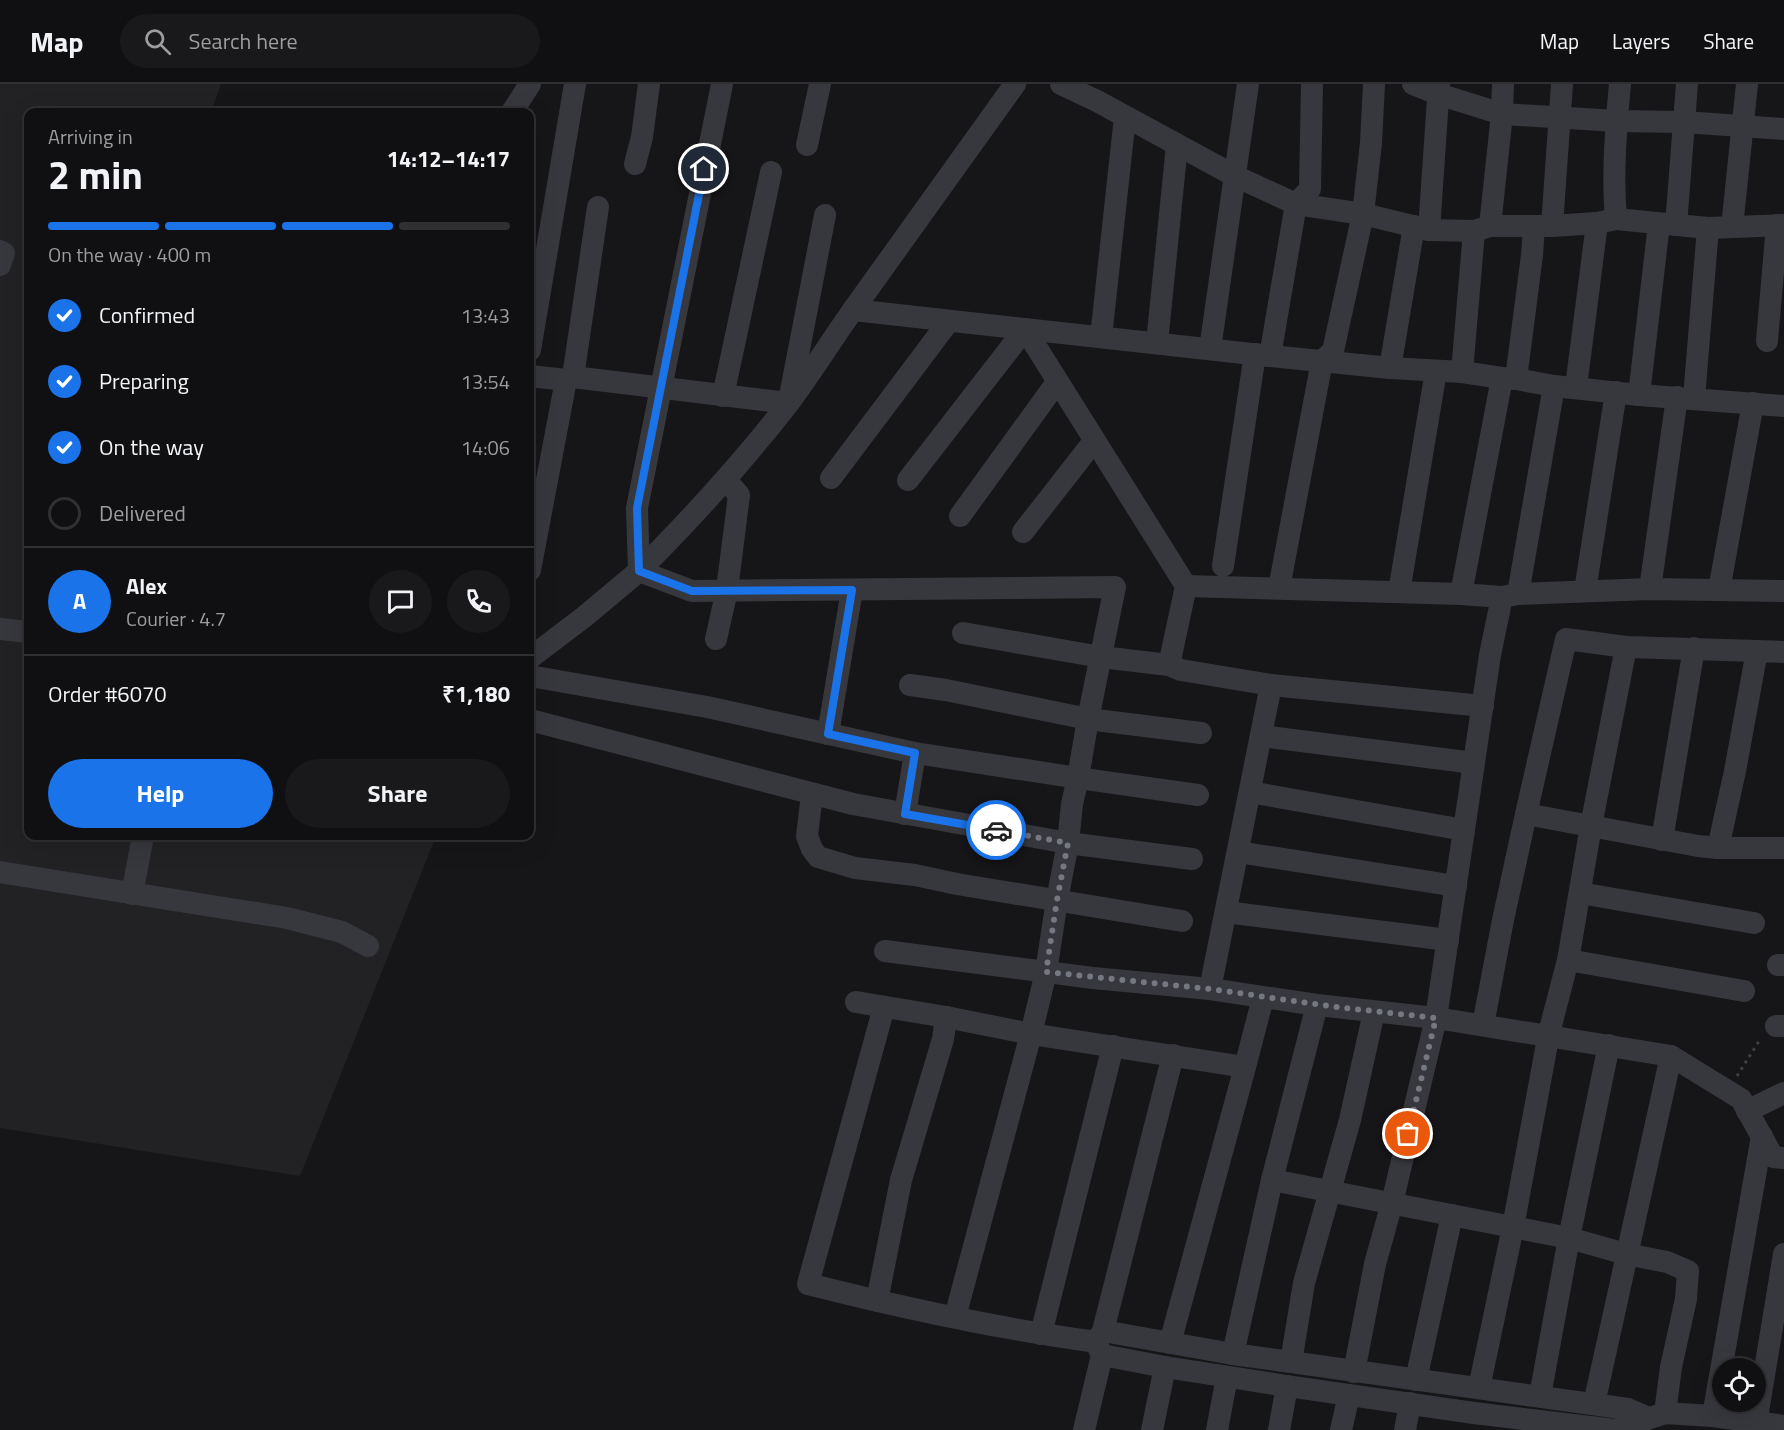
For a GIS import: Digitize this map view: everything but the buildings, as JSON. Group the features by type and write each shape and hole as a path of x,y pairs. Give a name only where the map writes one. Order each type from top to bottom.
{"street":[{"path":"515,108 530,84"},
{"path":"534,326 575,84"},
{"path":"635,164 642,137 650,84"},
{"path":"639,571 637,508 722,84"},
{"path":"807,145 820,84"},
{"path":"534,655 639,571 684,527 726,480 788,403 1015,84"},
{"path":"1061,84 1103,93 1125,117 1235,176 1296,204 1363,214 1421,228 1543,226 1606,221 1708,228 1781,225 1767,341"},
{"path":"1210,349 1248,84"},
{"path":"1223,566 1262,355 1296,204 1310,189 1312,84"},
{"path":"1279,588 1322,361 1333,351 1363,214 1371,143 1374,84"},
{"path":"1413,84 1438,89 1502,114 1784,129"},
{"path":"1462,372 1482,228 1502,114 1503,84"},
{"path":"1461,594 1509,378 1532,255 1543,226 1562,84"},
{"path":"1576,387 1606,221 1614,201 1616,121 1620,84"},
{"path":"1639,394 1684,122 1687,84"},
{"path":"1732,227 1747,84"},
{"path":"1390,368 1421,228 1438,89"},
{"path":"1101,337 1125,117"},
{"path":"1157,343 1177,145"},
{"path":"723,396 771,172"},
{"path":"534,550 569,379 598,207"},
{"path":"788,403 825,216"},
{"path":"1650,589 1686,398 1708,228"},
{"path":"0,251 4,253 0,266"},
{"path":"853,310 1262,355 1390,368 1462,372 1554,386 1784,406"},
{"path":"831,478 949,321"},
{"path":"1025,329 1186,586 1168,664"},
{"path":"908,480 1025,329"},
{"path":"1399,592 1436,371"},
{"path":"534,376 788,403"},
{"path":"960,516 1057,382"},
{"path":"1354,1372 1375,1264 1392,1203 1436,1018 1490,655 1510,595 1554,386"},
{"path":"1585,591 1616,392"},
{"path":"1719,590 1753,403"},
{"path":"1023,532 1095,441"},
{"path":"716,639 727,590 739,495 726,480"},
{"path":"639,571 692,591 1115,587 1072,804 1068,843 1046,972 955,1317"},
{"path":"1186,586 1510,595 1650,589 1784,591"},
{"path":"828,734 852,590"},
{"path":"0,629 24,632"},
{"path":"963,633 1101,657 1168,664 1181,670 1271,685 1483,706"},
{"path":"1483,1025 1503,920 1566,639 1626,647 1784,652"},
{"path":"1479,1388 1514,1227 1549,1036 1568,960 1591,826 1626,647"},
{"path":"1662,840 1694,648"},
{"path":"1718,848 1757,651"},
{"path":"534,677 707,707 915,753 1197,795"},
{"path":"910,685 946,690 1088,719 1201,733"},
{"path":"1210,989 1271,685"},
{"path":"534,721 812,794 905,814 1068,843 1192,859"},
{"path":"1261,736 1474,764"},
{"path":"905,814 915,753"},
{"path":"1250,792 1464,830"},
{"path":"812,794 807,836 812,849 818,856 855,868 915,875 1182,921"},
{"path":"1526,814 1662,840 1718,848 1784,848"},
{"path":"132,894 142,840"},
{"path":"1238,852 1456,886"},
{"path":"0,872 286,918 342,932 368,946"},
{"path":"1580,893 1754,923"},
{"path":"1226,912 1448,940"},
{"path":"885,951 1436,1018 1671,1056 1741,1099 1773,1157 1784,1158"},
{"path":"1568,960 1744,991"},
{"path":"1170,1344 1263,998"},
{"path":"856,1002 1031,1034 1245,1067"},
{"path":"1233,1354 1272,1180 1317,1005"},
{"path":"884,1007 808,1284 877,1301 1041,1335 1101,1343 1170,1344 1354,1372 1628,1409 1657,1416 1756,1426 1784,1426"},
{"path":"1291,1362 1304,1283 1350,1120 1374,1012"},
{"path":"877,1301 901,1180 943,1039 946,1017"},
{"path":"1041,1335 1113,1046"},
{"path":"1540,1396 1569,1239 1609,1046"},
{"path":"1084,1430 1101,1343 1173,1055"},
{"path":"1594,1404 1671,1056"},
{"path":"1747,1111 1784,1093"},
{"path":"1701,1420 1762,1136"},
{"path":"1272,1180 1569,1239 1667,1262 1688,1271 1686,1299 1671,1367 1657,1416"},
{"path":"1416,1380 1452,1215"},
{"path":"1756,1426 1784,1254"},
{"path":"1101,1343 1165,1367 1410,1403 1472,1422 1615,1430 1657,1416"},
{"path":"1152,1430 1165,1367"},
{"path":"1217,1430 1227,1377"},
{"path":"1279,1430 1287,1386"},
{"path":"1341,1430 1349,1395"},
{"path":"1405,1430 1410,1403"}],"path":[{"path":"1728,1091 1762,1037 1780,1026"}],"shaded area":[{"path":"0,84 221,84 212,108 24,108 24,840 434,840 300,1176 0,1128"}],"way so far":[{"path":"996,830 1068,843 1046,972 1210,989 1263,998 1436,1018 1408,1134"}],"route":[{"path":"704,169 637,508 639,571 692,591 852,590 828,734 915,753 905,814 996,830"}]}
